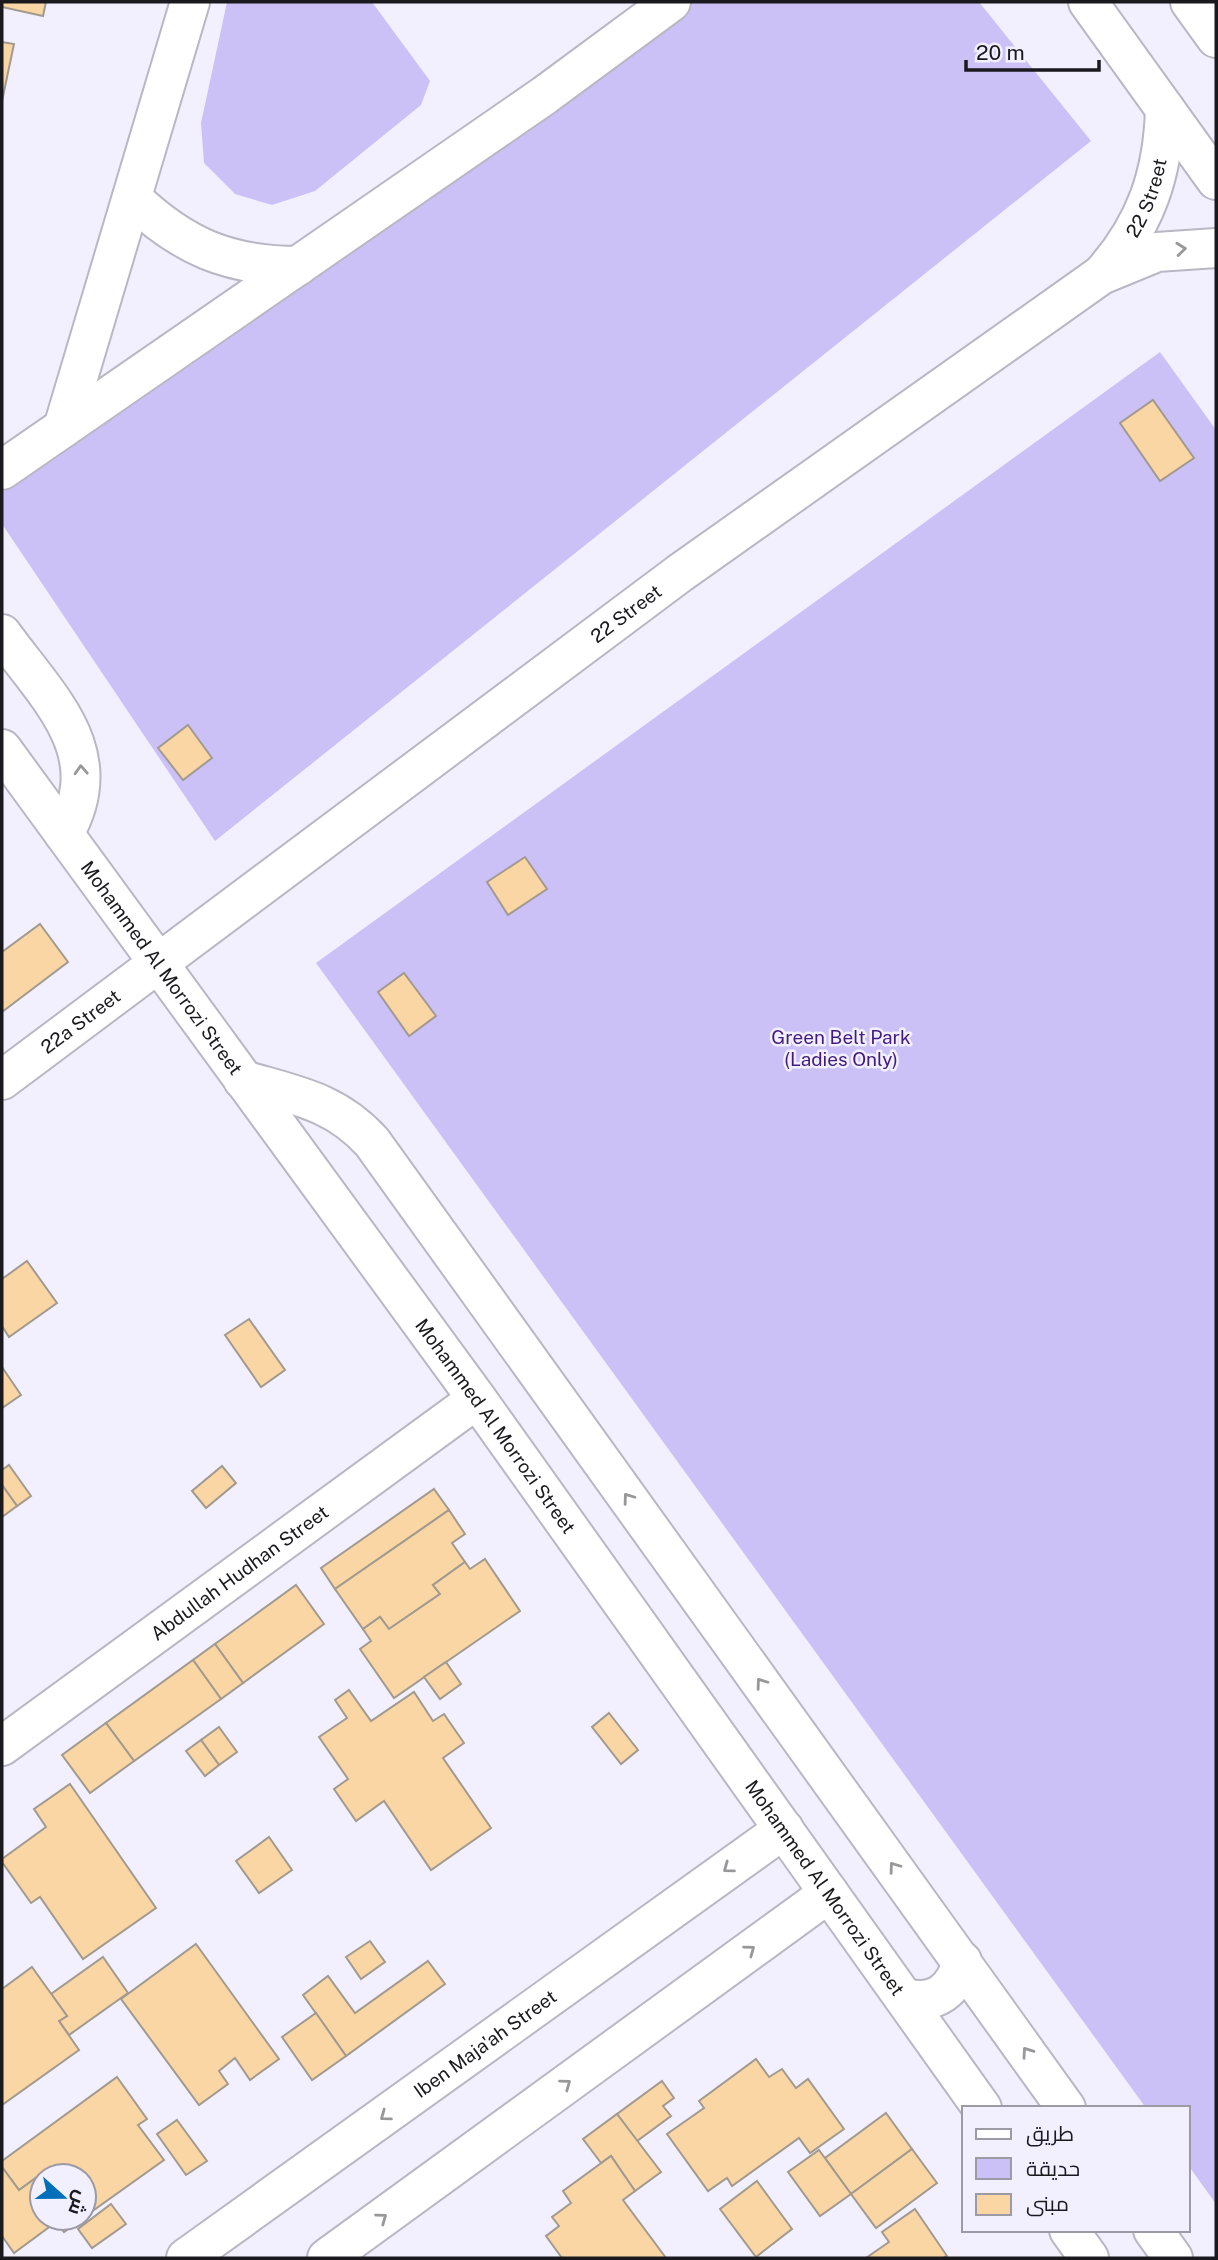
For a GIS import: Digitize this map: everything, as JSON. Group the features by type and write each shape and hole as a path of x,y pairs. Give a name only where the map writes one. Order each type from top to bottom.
{"street":[{"path":"63,428 190,2"},
{"path":"2,470 545,96 671,2"},
{"path":"1088,2 1216,180"},
{"path":"1190,2 1216,38"},
{"name":"22 Street","path":"1101,275 1138,227 1151,199 1160,170 1165,109"},
{"path":"132,198 179,237 207,251 247,263 298,266"},
{"name":"22 Street","path":"159,965 680,573 1101,275 1157,252 1216,247"},
{"path":"2,634 66,723 79,751 82,790 75,814 64,834"},
{"name":"Mohammed Al Morrozi Street","path":"2,749 477,1399 981,2106"},
{"name":"22a Street","path":"2,1080 159,965"},
{"path":"243,1080 317,1101 356,1125 372,1142 1065,2106"},
{"name":"Abdullah Hudhan Street","path":"2,1746 477,1399"},
{"name":"Iben Maja'ah Street","path":"186,2258 784,1829"},
{"path":"327,2258 829,1893"},
{"path":"905,1998 917,2001 943,1995 953,1986 961,1961"},
{"path":"1070,2232 1089,2258"},
{"path":"1154,2232 1173,2258"}],"green space":[{"path":"227,2 372,2 430,81 421,105 315,191 272,205 235,194 204,163 201,123"},
{"path":"688,2 979,2 1091,141 215,841 2,524 2,492"},
{"name":"Green Belt Park (Ladies Only)","path":"1160,352 1216,430 1216,2204 1190,2168 1190,2106 1145,2106 316,963"}],"building":[{"path":"2,2 46,2 43,16 2,7"},
{"path":"2,42 14,44 2,101"},
{"path":"1153,400 1194,458 1160,481 1120,423"},
{"path":"188,725 212,758 183,780 158,748"},
{"path":"525,857 547,889 508,915 487,882"},
{"path":"40,924 68,962 2,1012 2,952"},
{"path":"404,973 436,1016 409,1036 378,992"},
{"path":"27,1261 57,1303 9,1337 2,1326 2,1279"},
{"path":"249,1319 285,1370 261,1387 225,1335"},
{"path":"2,1367 21,1395 2,1408"},
{"path":"9,1465 31,1496 17,1506 2,1485 2,1470"},
{"path":"222,1466 236,1483 206,1508 192,1491"},
{"path":"2,1485 17,1506 2,1517"},
{"path":"434,1489 449,1510 335,1589 321,1568"},
{"path":"449,1510 465,1534 452,1543 465,1562 433,1585 440,1594 389,1629 380,1617 363,1629 335,1589"},
{"path":"485,1559 520,1611 394,1698 360,1649 371,1641 363,1629 380,1617 389,1629 440,1594 433,1585 465,1562 470,1569"},
{"path":"296,1585 324,1624 243,1683 215,1644"},
{"path":"215,1644 243,1683 221,1699 193,1660"},
{"path":"193,1660 221,1699 134,1761 106,1723"},
{"path":"446,1662 461,1684 440,1699 424,1677"},
{"path":"349,1690 371,1721 414,1692 433,1721 444,1714 464,1743 443,1758 491,1828 431,1870 384,1801 356,1821 334,1789 348,1779 319,1737 347,1718 335,1700"},
{"path":"609,1713 638,1750 621,1764 592,1727"},
{"path":"106,1723 134,1761 90,1793 62,1755"},
{"path":"219,1727 237,1752 219,1765 201,1740"},
{"path":"201,1740 219,1765 205,1776 186,1751"},
{"path":"70,1784 156,1908 83,1959 40,1897 31,1903 2,1862 2,1859 46,1827 34,1809"},
{"path":"269,1837 292,1870 259,1893 236,1861"},
{"path":"370,1941 385,1962 361,1979 346,1957"},
{"path":"196,1944 279,2059 250,2080 235,2058 219,2071 228,2084 199,2105 121,1999"},
{"path":"103,1957 128,1993 69,2035 59,2021 67,2016 51,1994"},
{"path":"428,1961 445,1984 346,2056 303,1995 328,1976 355,2013"},
{"path":"32,1967 67,2016 59,2021 79,2050 2,2105 2,1989"},
{"path":"316,2013 346,2056 312,2080 282,2037"},
{"path":"756,2059 769,2077 782,2069 796,2088 808,2079 844,2129 810,2153 799,2138 732,2186 727,2178 708,2191 667,2134 704,2108 699,2101"},
{"path":"117,2077 147,2119 138,2125 164,2160 98,2207 98,2162 28,2162 28,2184 19,2190 2,2167 2,2161"},
{"path":"662,2081 674,2098 663,2106 671,2116 637,2141 617,2114"},
{"path":"886,2113 912,2149 851,2194 825,2158"},
{"path":"617,2114 661,2172 635,2191 611,2156 601,2163 583,2139"},
{"path":"177,2120 207,2161 186,2175 157,2134"},
{"path":"912,2149 937,2183 876,2228 851,2194"},
{"path":"819,2150 851,2194 820,2216 788,2172"},
{"path":"611,2156 635,2191 623,2200 666,2258 562,2258 546,2236 559,2226 552,2217 571,2203 563,2191"},
{"path":"2,2167 19,2190 28,2184 28,2232 42,2232 14,2253 2,2236"},
{"path":"757,2181 792,2229 756,2257 720,2209"},
{"path":"111,2204 126,2224 92,2248 80,2232 98,2232 98,2214"},
{"path":"915,2209 947,2256 866,2258 889,2242 882,2232"}]}
